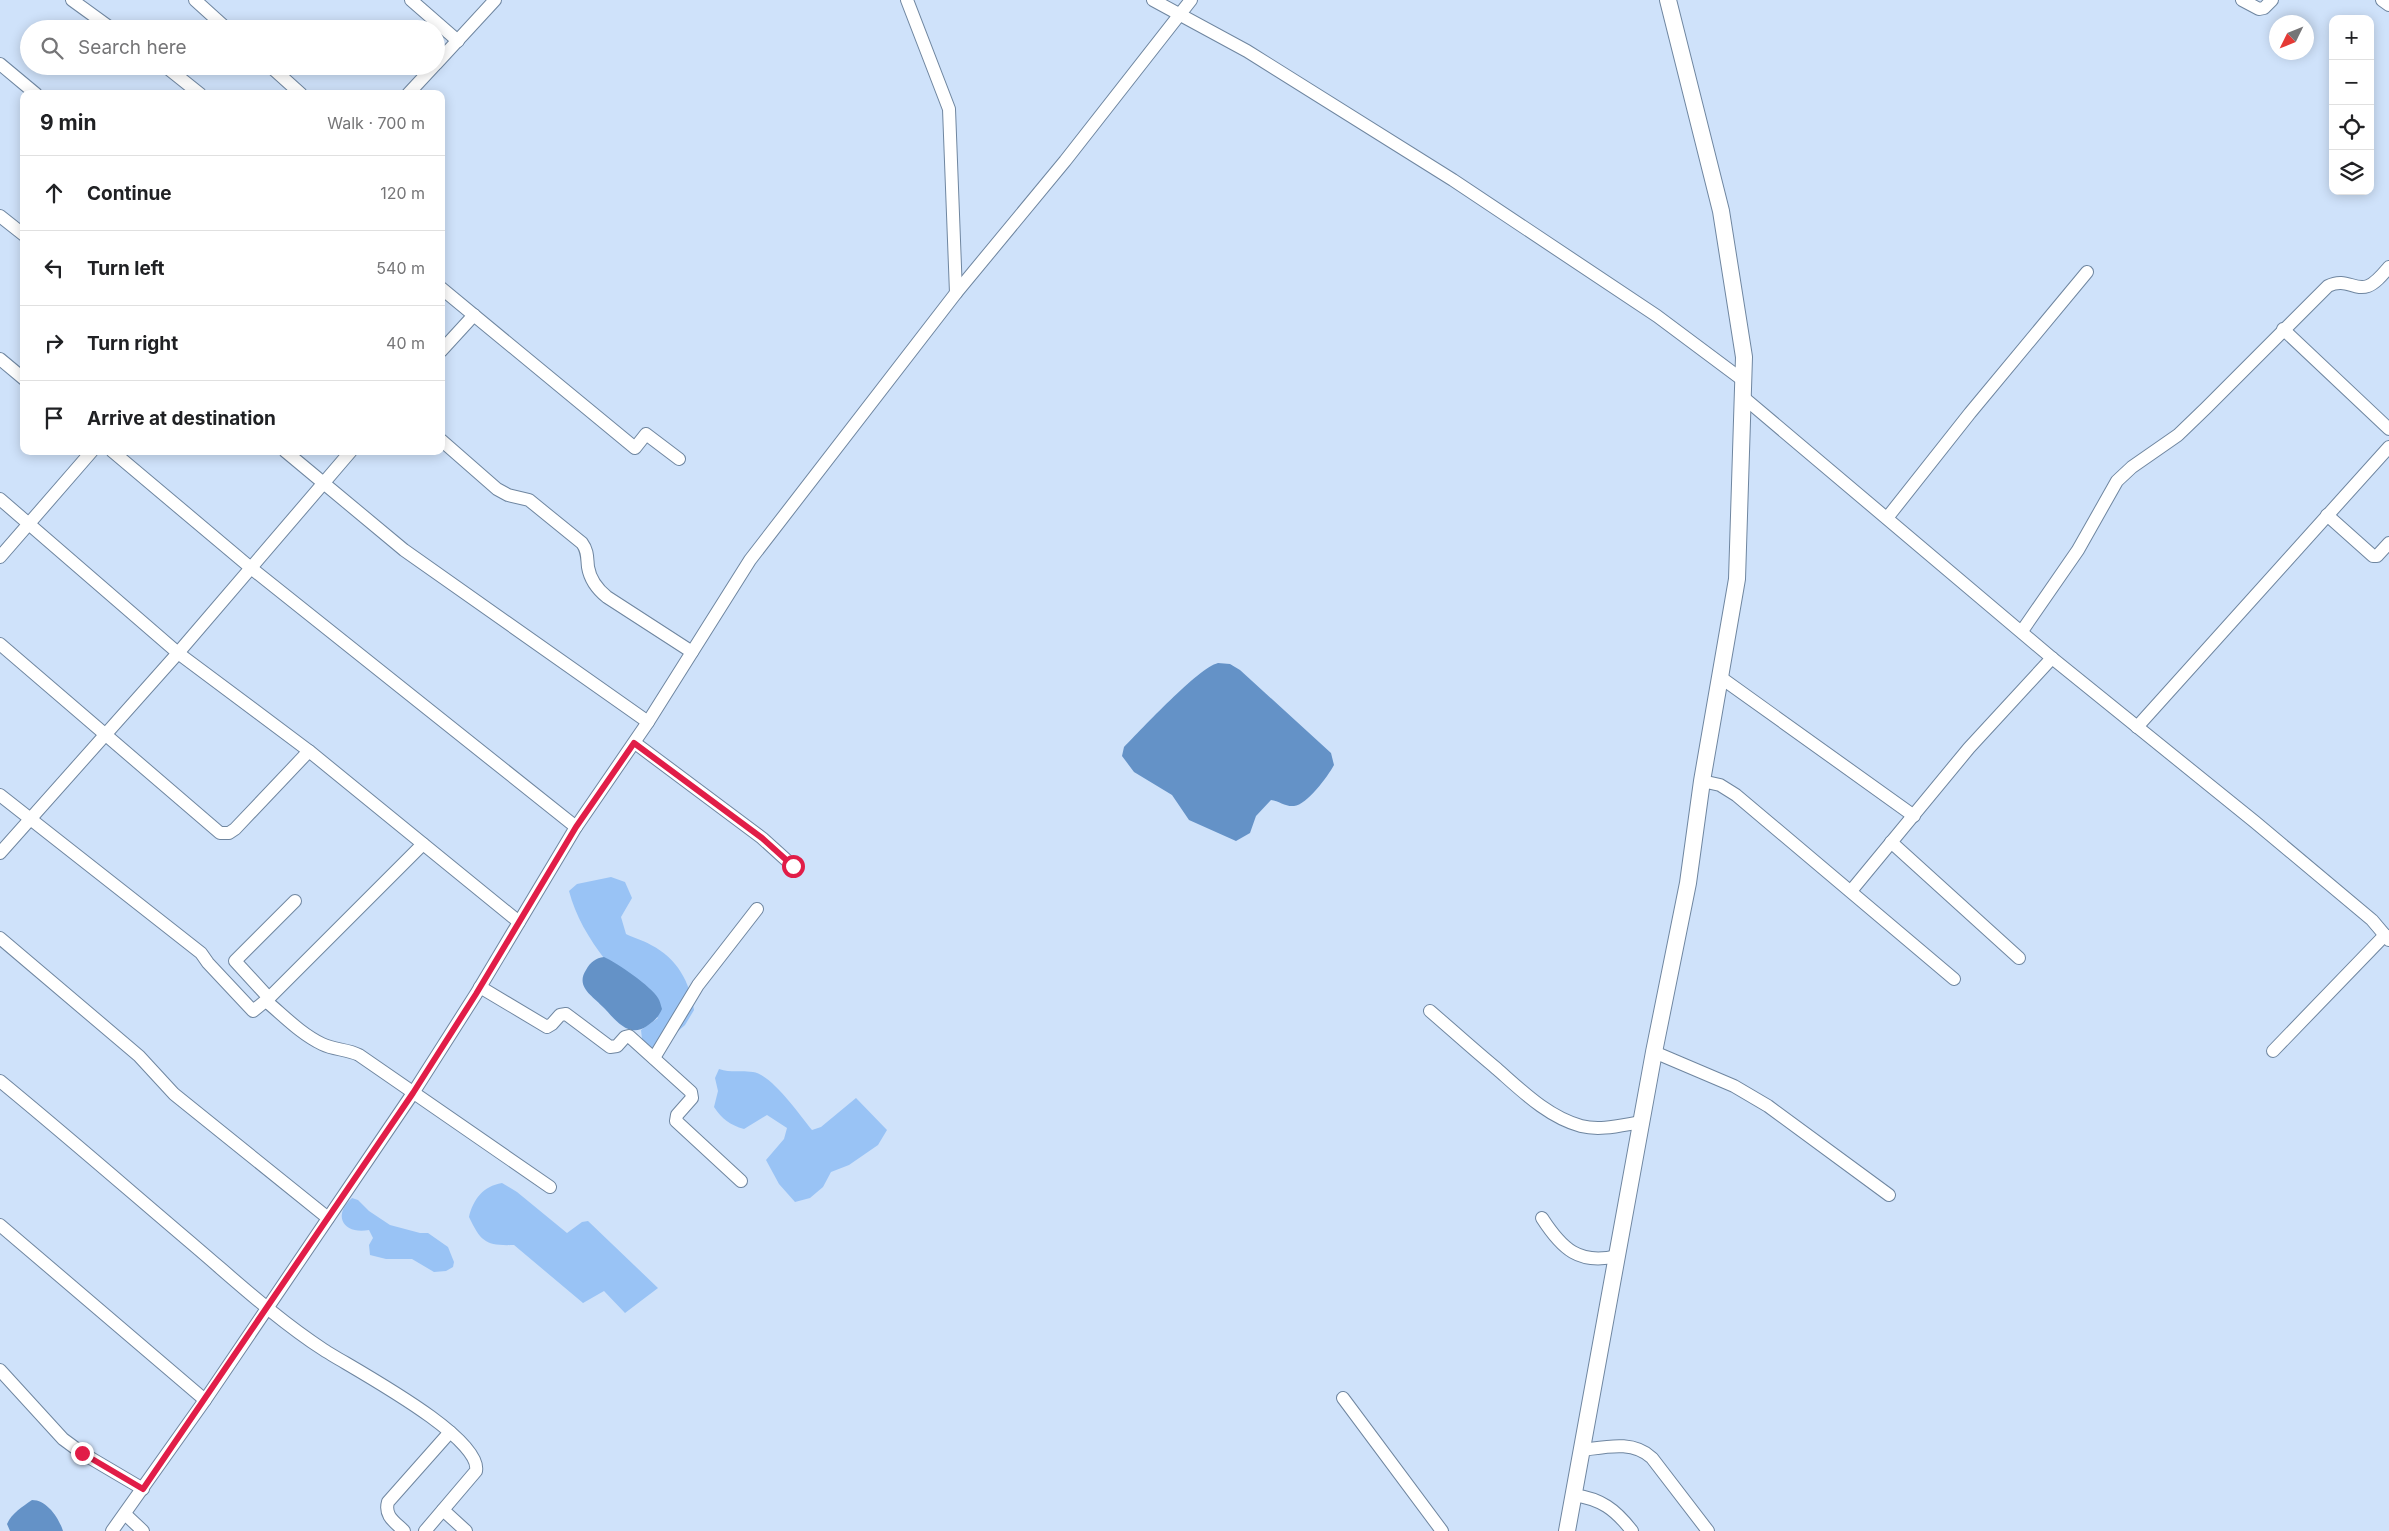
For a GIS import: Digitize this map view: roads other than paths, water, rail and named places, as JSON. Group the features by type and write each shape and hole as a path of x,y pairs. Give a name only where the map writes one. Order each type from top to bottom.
{"street":[{"path":"72,0 100,20"},
{"path":"195,0 217,20"},
{"path":"411,0 434,20"},
{"path":"445,55 495,0"},
{"path":"907,0 949,109 956,293"},
{"path":"1153,0 1247,51 1453,180 1657,316 1743,389 1887,518 2052,658 2365,914 2387,938 2273,1051"},
{"path":"112,1531 205,1400 413,1093 480,987 576,827 648,722 750,560 956,293 1181,15 1191,0"},
{"path":"1567,1531 1654,1052 1688,883 1702,781 1737,578 1744,357 1721,211 1668,0"},
{"path":"2242,0 2258,9 2264,8 2272,0"},
{"path":"2382,0 2389,6"},
{"path":"445,30 458,41"},
{"path":"0,64 31,90"},
{"path":"177,75 195,90"},
{"path":"280,75 297,90"},
{"path":"412,90 426,75"},
{"path":"0,216 20,232"},
{"path":"2022,631 2078,550 2117,481 2132,467 2185,428 2328,286 2340,281 2364,287 2369,286 2389,267"},
{"path":"1887,518 2087,272"},
{"path":"445,291 635,448 646,434 679,459"},
{"path":"445,347 474,315"},
{"path":"2283,329 2389,429"},
{"path":"0,359 20,376"},
{"path":"445,444 497,489 508,495 529,500 582,543 587,550 590,576 598,589 607,597 692,652"},
{"path":"2138,727 2389,447"},
{"path":"0,557 89,455"},
{"path":"117,455 251,568 576,827"},
{"path":"290,455 404,550 648,722"},
{"path":"0,852 178,653 347,455"},
{"path":"0,499 178,653 309,751 519,922"},
{"path":"2327,515 2373,556 2377,556 2389,544"},
{"path":"0,644 220,833 229,833 235,829 309,751"},
{"path":"1851,891 1969,748 2052,658"},
{"path":"1720,678 1914,816"},
{"path":"634,743 762,838 793,866"},
{"path":"1702,781 1720,786 1736,795 1954,979"},
{"path":"0,795 29,820 202,953 251,1010 254,1011 268,1000 423,844"},
{"path":"1892,842 2019,958"},
{"path":"295,902 235,960 268,1000 311,1038 329,1047 354,1053 460,1123 550,1187"},
{"path":"654,1058 698,985 757,909"},
{"path":"0,938 139,1056 174,1094 328,1218"},
{"path":"480,987 542,1025 549,1026 560,1015 566,1014 607,1046 614,1048 625,1037 629,1036 692,1094 690,1101 676,1118 676,1121 741,1181"},
{"path":"1434,1014 1544,1109 1564,1120 1583,1126 1608,1128 1642,1122"},
{"path":"1654,1052 1734,1086 1768,1106 1889,1195"},
{"path":"0,1081 267,1308 315,1344 421,1410 450,1432 471,1454 477,1465 471,1478 425,1531"},
{"path":"1542,1218 1553,1235 1576,1255 1594,1259 1617,1256"},
{"path":"0,1225 205,1400"},
{"path":"0,1370 63,1439 82,1453 143,1489"},
{"path":"1343,1398 1442,1531"},
{"path":"404,1531 388,1515 386,1509 388,1502 450,1432"},
{"path":"1582,1450 1618,1446 1642,1449 1652,1458 1708,1531"},
{"path":"1574,1496 1589,1497 1608,1505 1632,1531"},
{"path":"443,1510 466,1531"},
{"path":"125,1514 144,1531"}]}
